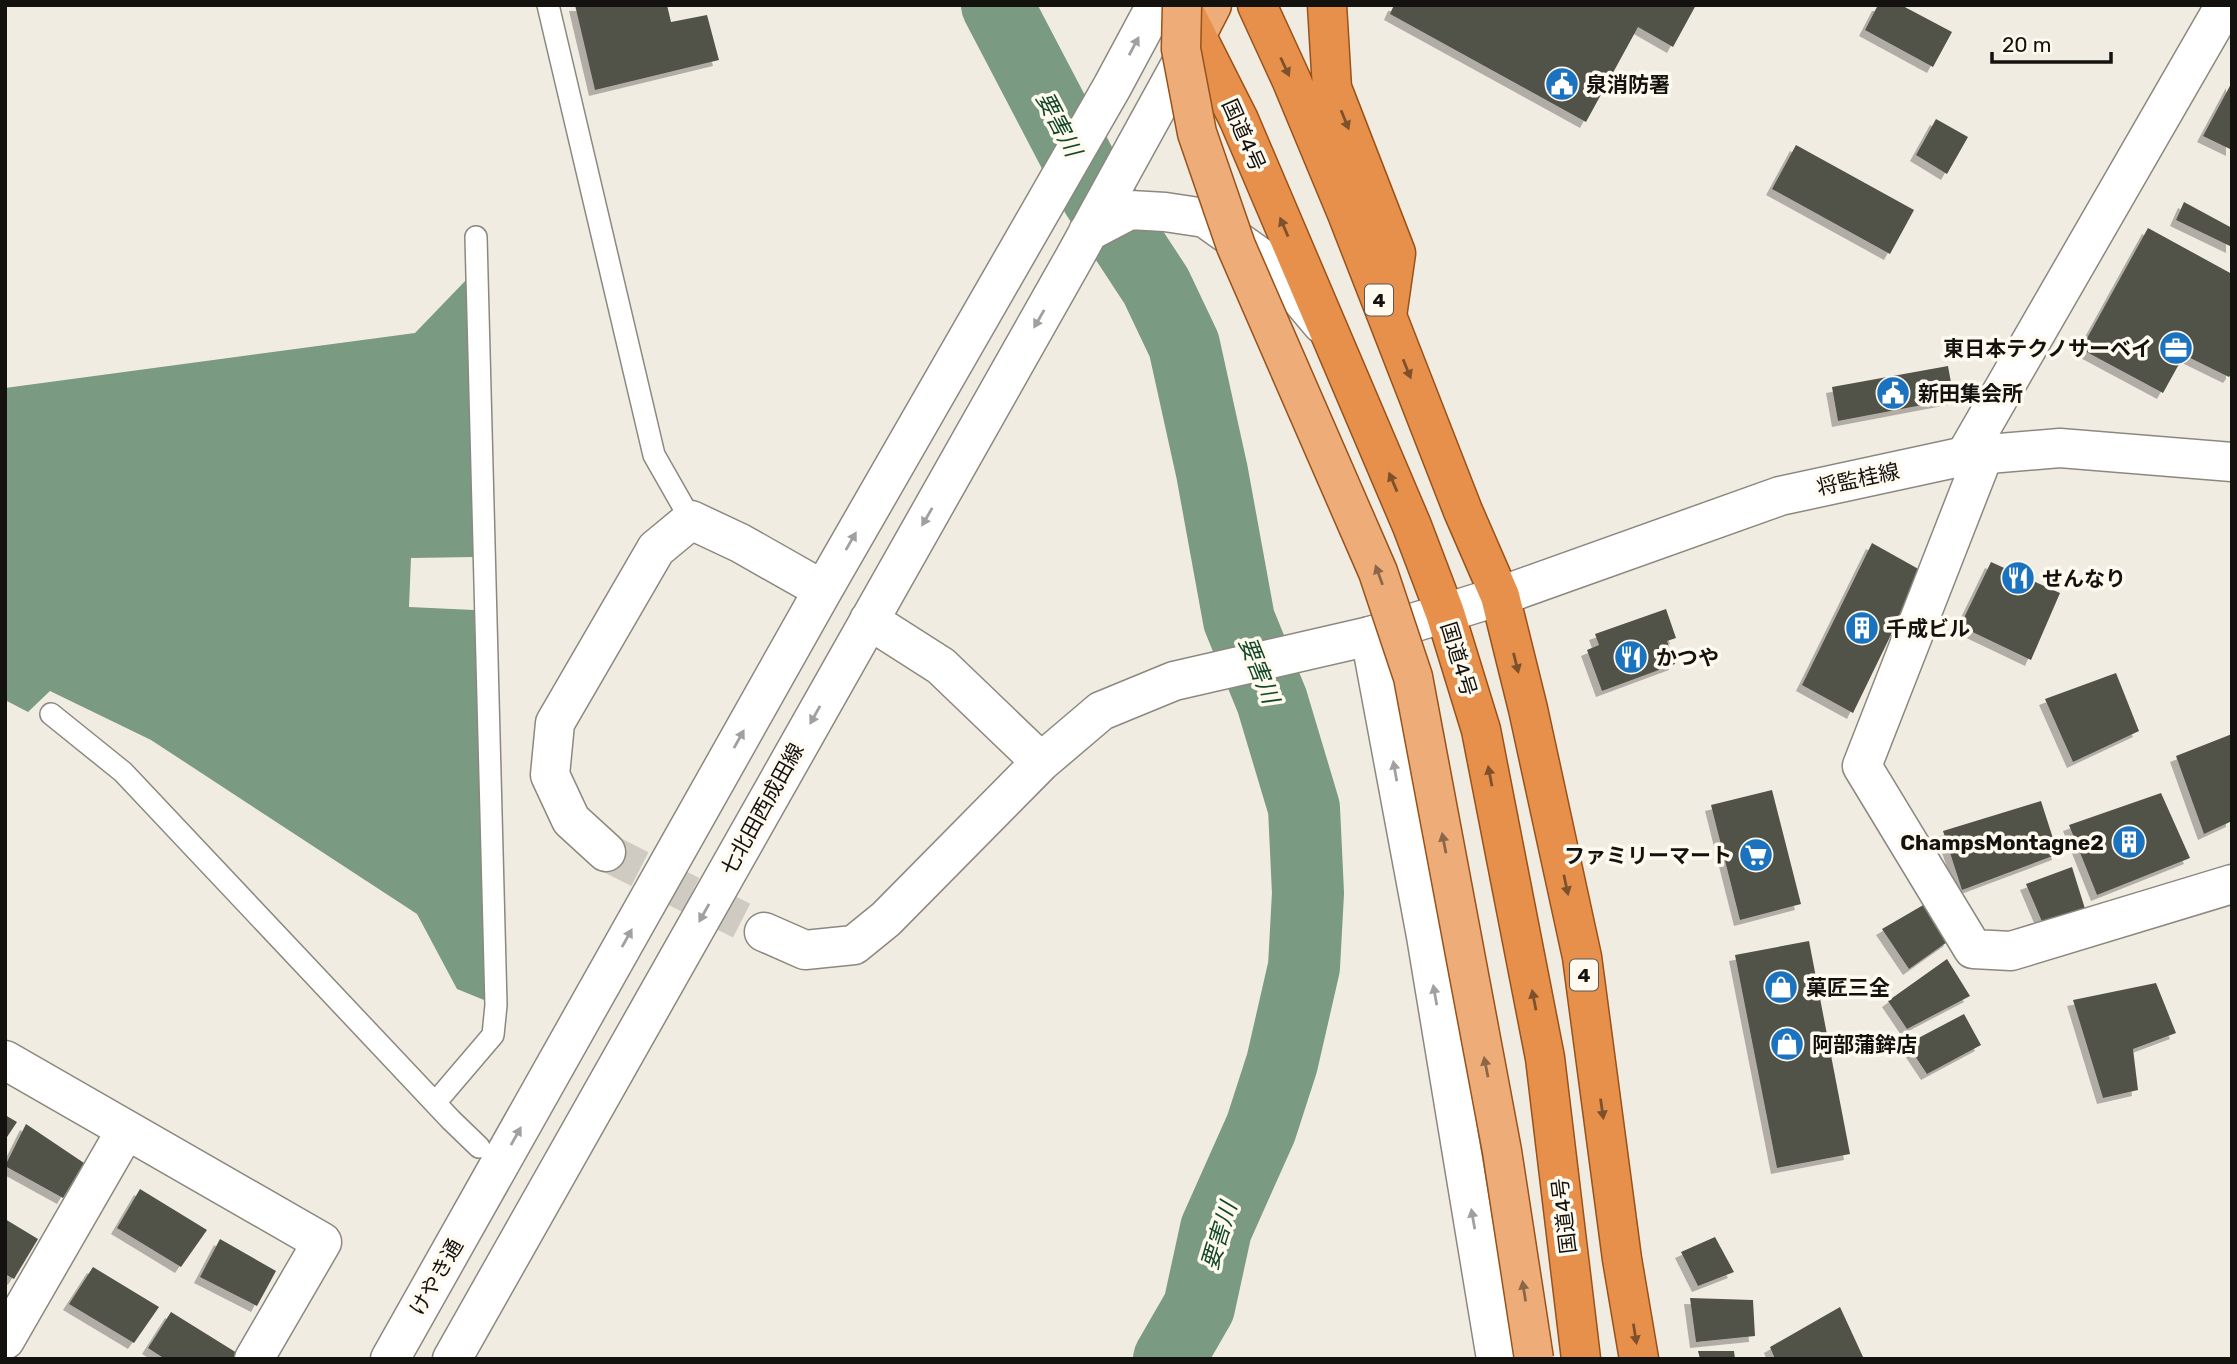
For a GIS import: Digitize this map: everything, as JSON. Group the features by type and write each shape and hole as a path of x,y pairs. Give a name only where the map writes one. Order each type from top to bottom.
{"highway":[{"name":"4","path":"1257,5 1348,216 1386,319 1500,596 1528,709 1582,957 1622,1259 1639,1359"},
{"path":"1327,5 1332,88 1396,253 1386,319"},
{"name":"国道4号","path":"1193,13 1412,526 1445,613 1481,730 1545,1058 1581,1359"}],"main road":[{"path":"1193,13 1181,49 1197,133 1236,246 1378,572 1413,677 1502,1151 1534,1359"}],"street":[{"name":"けやき通","path":"390,1359 822,590 1112,87 1156,5"},
{"path":"2221,10 1974,455 1862,766 1973,949 2011,951 2232,884"},
{"name":"七北田西成田線","path":"452,1359 1138,141 1193,13"},
{"path":"1080,246 1130,210 1205,218 1273,267 1328,331"},
{"name":"将監桂線","path":"764,932 805,950 854,945 886,919 1041,762 1101,711 1174,681 1370,636 1500,596 1780,496 1974,455 2060,448 2232,462"},
{"path":"606,852 571,820 550,775 555,723 656,549 691,520 740,543 822,590"},
{"path":"869,620 941,666 1041,762"},
{"path":"1370,636 1426,936 1496,1359"},
{"path":"5,1060 322,1242 254,1359"},
{"path":"5,1340 126,1130"}],"lane":[{"path":"548,5 654,455 691,520"},
{"path":"435,1103 493,1035 496,1005 476,237"},
{"path":"51,714 123,772 479,1147"}],"shaded area":[{"path":"468,278 474,557 411,558 409,607 474,610 489,1002 457,989 417,914 151,740 50,691 28,712 5,700 5,388 415,333"}],"building":[{"path":"575,5 667,5 671,22 707,15 719,60 595,90"},
{"name":"泉消防署","path":"1394,5 1696,5 1673,47 1638,27 1586,122 1390,14"},
{"path":"1878,5 1901,5 1952,32 1933,67 1865,30"},
{"path":"2232,82 2232,150 2203,136"},
{"path":"1936,119 1968,137 1947,174 1916,155"},
{"path":"1796,145 1914,210 1890,254 1772,189"},
{"path":"2184,202 2232,228 2232,247 2176,220"},
{"path":"2148,228 2232,274 2232,373 2229,377 2184,355 2163,393 2081,349"},
{"name":"新田集会所","path":"1948,366 1954,399 1838,421 1832,387"},
{"name":"千成ビル","path":"1872,543 1922,571 1853,713 1802,685"},
{"path":"1991,562 2060,593 2031,660 1960,626"},
{"name":"かつや","path":"1666,609 1676,638 1667,641 1675,664 1602,691 1587,650 1599,645 1595,634"},
{"path":"2116,673 2139,731 2073,762 2045,699"},
{"path":"2232,734 2232,821 2204,834 2176,756"},
{"name":"ファミリーマート","path":"1772,790 1801,904 1740,920 1711,805"},
{"name":"ChampsMontagne2","path":"2161,793 2190,858 2097,895 2069,825"},
{"path":"2041,801 2058,854 1962,890 1943,831"},
{"path":"2072,867 2086,912 2043,924 2026,884"},
{"path":"1925,904 1950,940 1909,969 1882,929"},
{"path":"1809,941 1850,1154 1777,1168 1735,955"},
{"path":"1947,959 1970,996 1907,1029 1888,1001"},
{"path":"2156,983 2176,1033 2133,1049 2138,1090 2103,1098 2073,1000"},
{"path":"1964,1014 1981,1045 1927,1074 1907,1044"},
{"path":"5,1115 17,1122 5,1140"},
{"path":"26,1124 84,1163 63,1198 5,1166"},
{"path":"140,1189 207,1230 181,1267 117,1228"},
{"path":"5,1219 38,1239 14,1279 5,1274"},
{"path":"1715,1237 1734,1272 1698,1286 1681,1252"},
{"path":"220,1239 276,1271 257,1306 200,1277"},
{"path":"93,1267 159,1307 134,1343 69,1304"},
{"path":"1690,1298 1753,1300 1755,1336 1696,1342"},
{"path":"1840,1307 1864,1359 1775,1359 1770,1347"},
{"path":"171,1312 237,1353 233,1359 165,1359 148,1348"},
{"path":"1698,1351 1734,1351 1735,1359 1700,1359"}],"waterway":[{"name":"要害川","path":"997,5 1097,196 1156,286 1184,345 1212,472 1239,620 1272,701 1304,808 1308,893 1304,967 1282,1063 1261,1128 1216,1229 1199,1307 1169,1359"}],"tunnel":[{"path":"606,852 764,932"}],"place":[{"name":"泉消防署","path":"1562,84"},
{"name":"東日本テクノサーベイ","path":"2176,348"},
{"name":"新田集会所","path":"1893,393"},
{"name":"せんなり","path":"2018,578"},
{"name":"千成ビル","path":"1862,628"},
{"name":"かつや","path":"1631,657"},
{"name":"ChampsMontagne2","path":"2129,842"},
{"name":"ファミリーマート","path":"1756,855"},
{"name":"菓匠三全","path":"1781,987"},
{"name":"阿部蒲鉾店","path":"1787,1044"}]}
